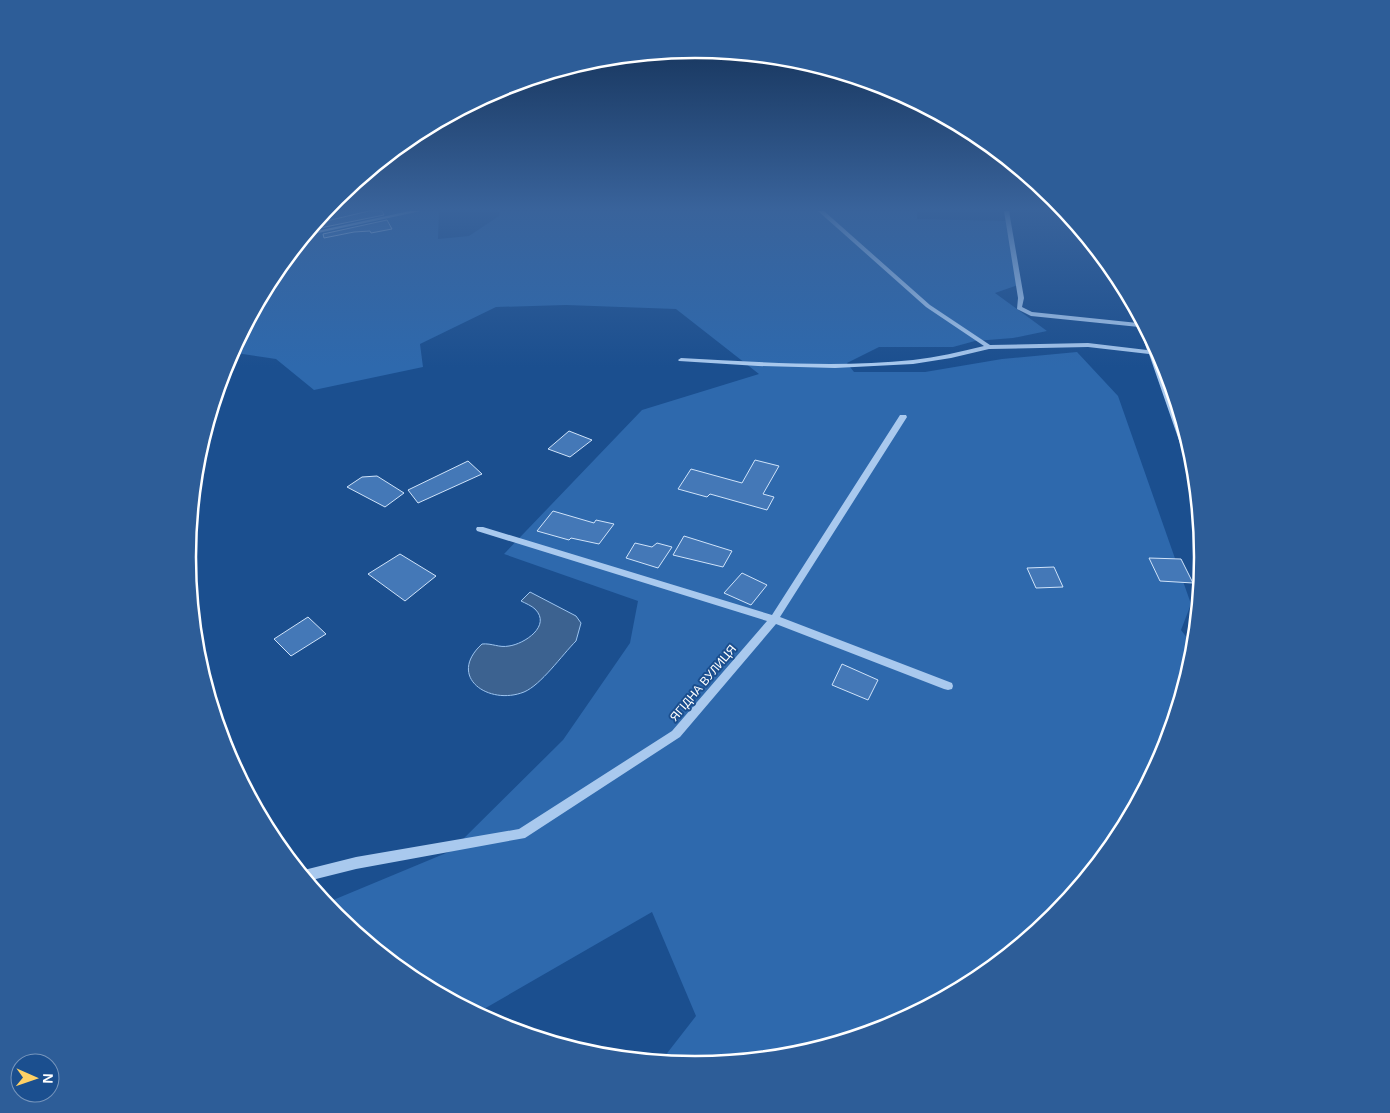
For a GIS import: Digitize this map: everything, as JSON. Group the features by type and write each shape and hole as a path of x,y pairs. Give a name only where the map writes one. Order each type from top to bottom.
{"street":[{"path":"879,263 928,306 989,347"},
{"path":"1015,263 1021,298 1019,308 1031,314 1137,325"},
{"path":"681,360 805,366 873,366 955,356 989,347 1088,345 1150,352"},
{"path":"1150,353 1175,422"},
{"name":"ЯГІДНА ВУЛИЦЯ","path":"311,874 356,863 521,834 676,734 774,619 903,417"},
{"path":"480,529 774,619 948,686"}],"shaded area":[{"path":"292,263 1015,263 1018,285 995,293 1047,331 1013,338 975,341 953,347 879,347 847,363 854,372 925,372 1002,359 1077,352 1118,396 1191,604 1181,630 1187,638 1177,686 1168,717 1143,777 1110,834 1091,860 1070,886 1024,932 999,952 944,989 886,1018 855,1029 792,1046 760,1051 695,1056 666,1054 696,1016 652,912 484,1009 474,1004 445,989 391,952 366,932 333,900 451,851 563,740 630,643 638,601 504,554 642,410 759,374 676,309 566,305 496,307 420,344 423,367 314,390 276,359 239,354 263,307"},
{"path":"530,592 576,616 581,623 576,641 537,683 524,692 498,695 486,692 476,686 470,677 468,667 472,656 482,644 515,645 534,633 540,622 539,615 534,608 521,601"}],"building":[{"path":"569,431 592,440 570,457 548,449"},
{"path":"755,460 779,466 763,494 774,497 767,510 710,494 707,497 678,489 691,469 742,483"},
{"path":"468,461 482,474 418,503 408,490"},
{"path":"377,476 404,493 385,507 347,487 362,477"},
{"path":"553,511 594,523 596,520 614,524 599,544 571,538 569,540 537,531"},
{"path":"684,536 732,551 723,567 673,555"},
{"path":"635,543 652,547 657,543 672,547 658,568 626,558"},
{"path":"400,554 436,576 405,601 368,574"},
{"path":"1149,558 1181,559 1193,583 1160,581"},
{"path":"1054,567 1063,587 1036,588 1027,568"},
{"path":"742,573 767,585 751,605 724,593"},
{"path":"308,617 326,634 291,656 274,639"},
{"path":"842,664 878,680 868,700 832,685"}]}
